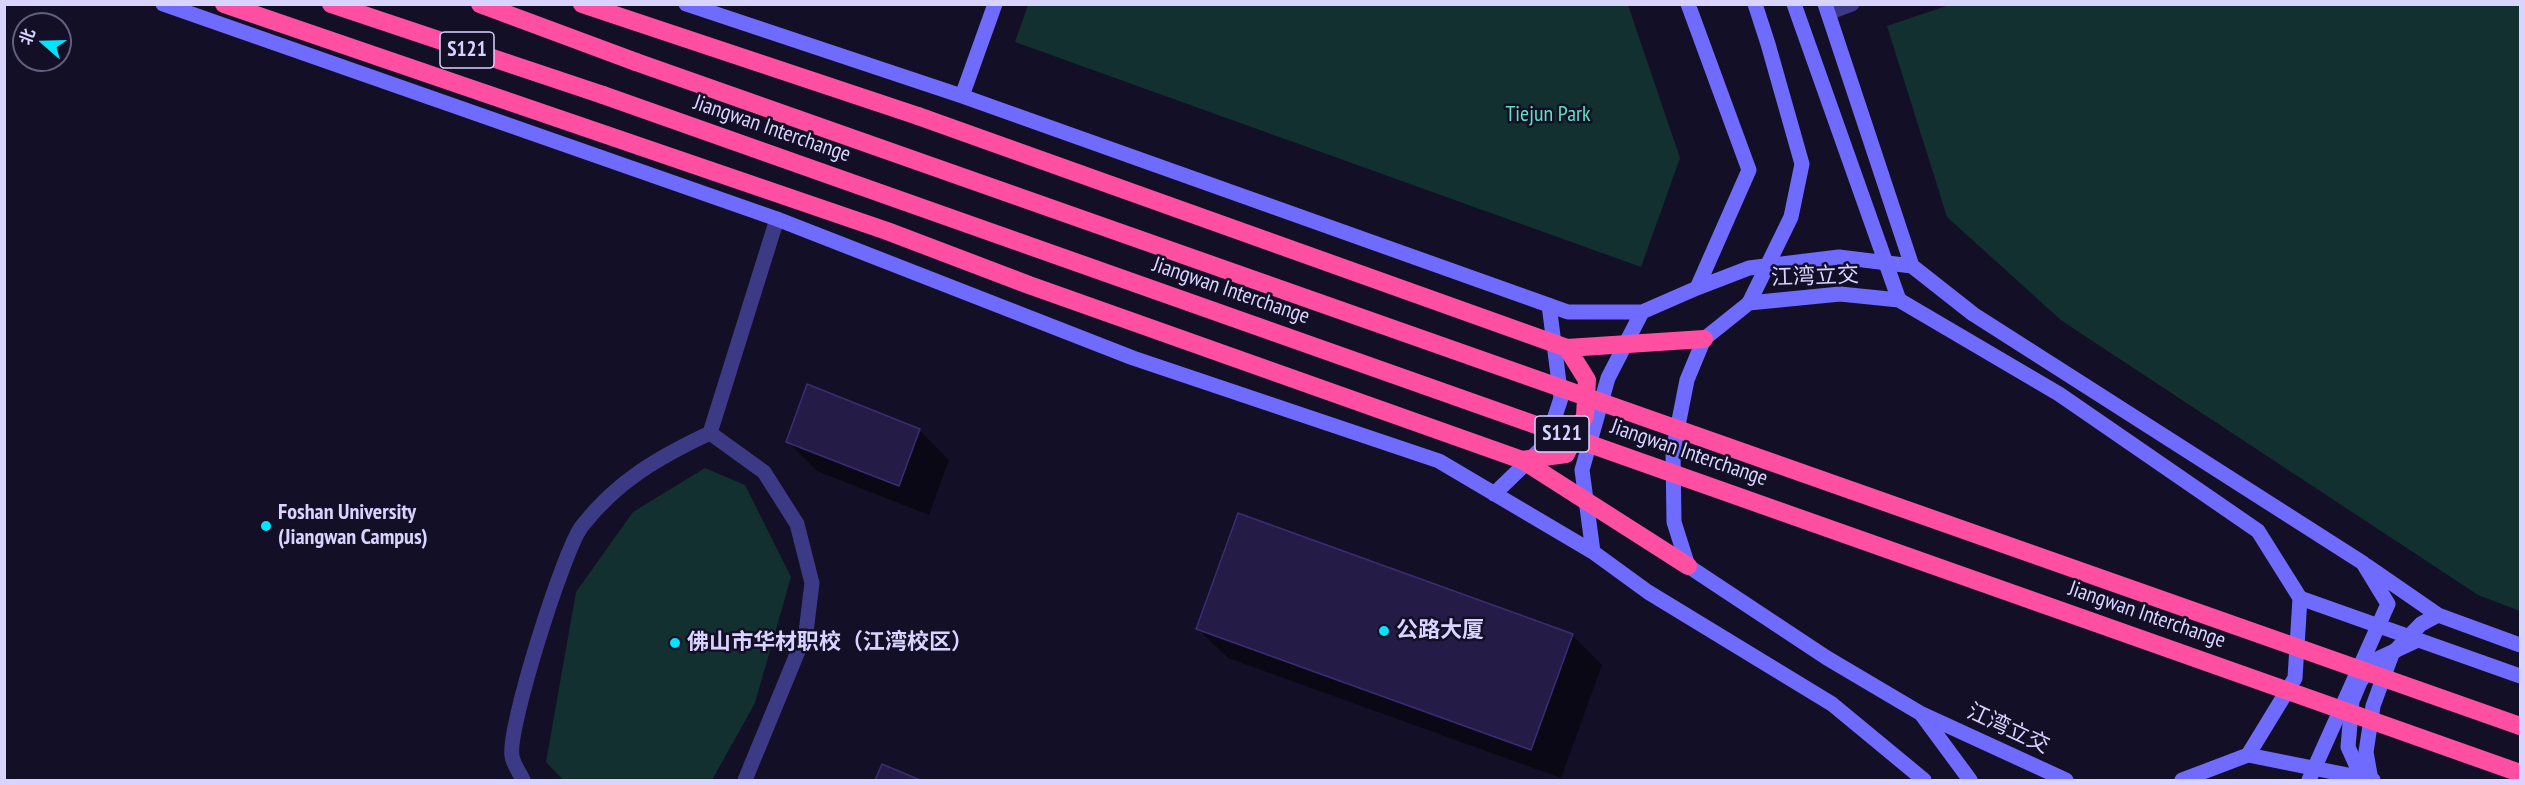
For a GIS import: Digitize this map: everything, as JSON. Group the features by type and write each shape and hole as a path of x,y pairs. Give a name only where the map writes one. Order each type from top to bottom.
{"highway":[{"path":"224,4 887,231 1040,289 1522,460 1688,566"},
{"name":"Jiangwan Interchange","path":"331,4 603,95 2520,773"},
{"name":"S121","path":"480,4 636,62 2520,726"},
{"path":"582,4 918,116 1566,348 1704,339"},
{"path":"1522,460 1566,454 1585,416 1587,380 1566,348"}],"main road":[{"path":"163,4 777,219 1133,358 1439,461 1593,552 1648,592 1832,704 1924,780"},
{"path":"686,4 962,96 1568,312 1642,312 1749,268 1839,257 1912,266 1973,314 2363,563 2438,615 2520,645"},
{"path":"962,96 994,4"},
{"path":"1688,4 1749,170 1697,288"},
{"path":"1749,303 1791,217 1802,164 1755,4"},
{"path":"1794,4 1899,300"},
{"path":"1826,9 1912,266"},
{"name":"江湾立交","path":"2066,780 1920,713 1827,658 1688,566 1674,522 1673,451 1687,380 1704,339 1749,303 1840,294 1899,300 2059,394 2258,531 2300,598"},
{"path":"1494,494 1546,444 1560,398 1549,305"},
{"path":"1593,552 1582,470 1608,378 1642,312"},
{"path":"2309,780 2388,604 2363,563"},
{"path":"2248,755 2295,678 2300,598 2520,676"},
{"path":"2368,779 2366,752 2373,706 2392,654 2421,624 2438,615"},
{"path":"2368,779 2348,747 2352,700 2360,682 2375,660 2418,640"},
{"path":"1920,713 1970,780"},
{"path":"2182,780 2248,755 2368,779"}],"street":[{"path":"1826,9 1852,4"},
{"path":"523,780 511,755 519,706 556,583 580,528 615,490 643,469 662,456 710,434 777,219"},
{"path":"710,434 764,472 797,524 812,582 806,632 745,780"}],"green space":[{"name":"Tiejun Park","path":"1028,5 1628,5 1680,158 1641,267 1015,42"},
{"path":"1949,5 2520,5 2520,611 2478,595 2062,321 1947,217 1887,26"},
{"path":"705,468 745,485 791,577 755,703 712,780 563,780 546,762 576,592 633,512"}],"building":[{"path":"807,384 920,429 899,486 786,442"},
{"name":"公路大厦","path":"1238,513 1573,634 1531,750 1196,629"},
{"path":"882,764 920,780 875,780"}],"place":[{"name":"Foshan University (Jiangwan Campus)","path":"266,526"},
{"name":"公路大厦","path":"1384,631"},
{"name":"佛山市华材职校（江湾校区）","path":"675,643"}]}
